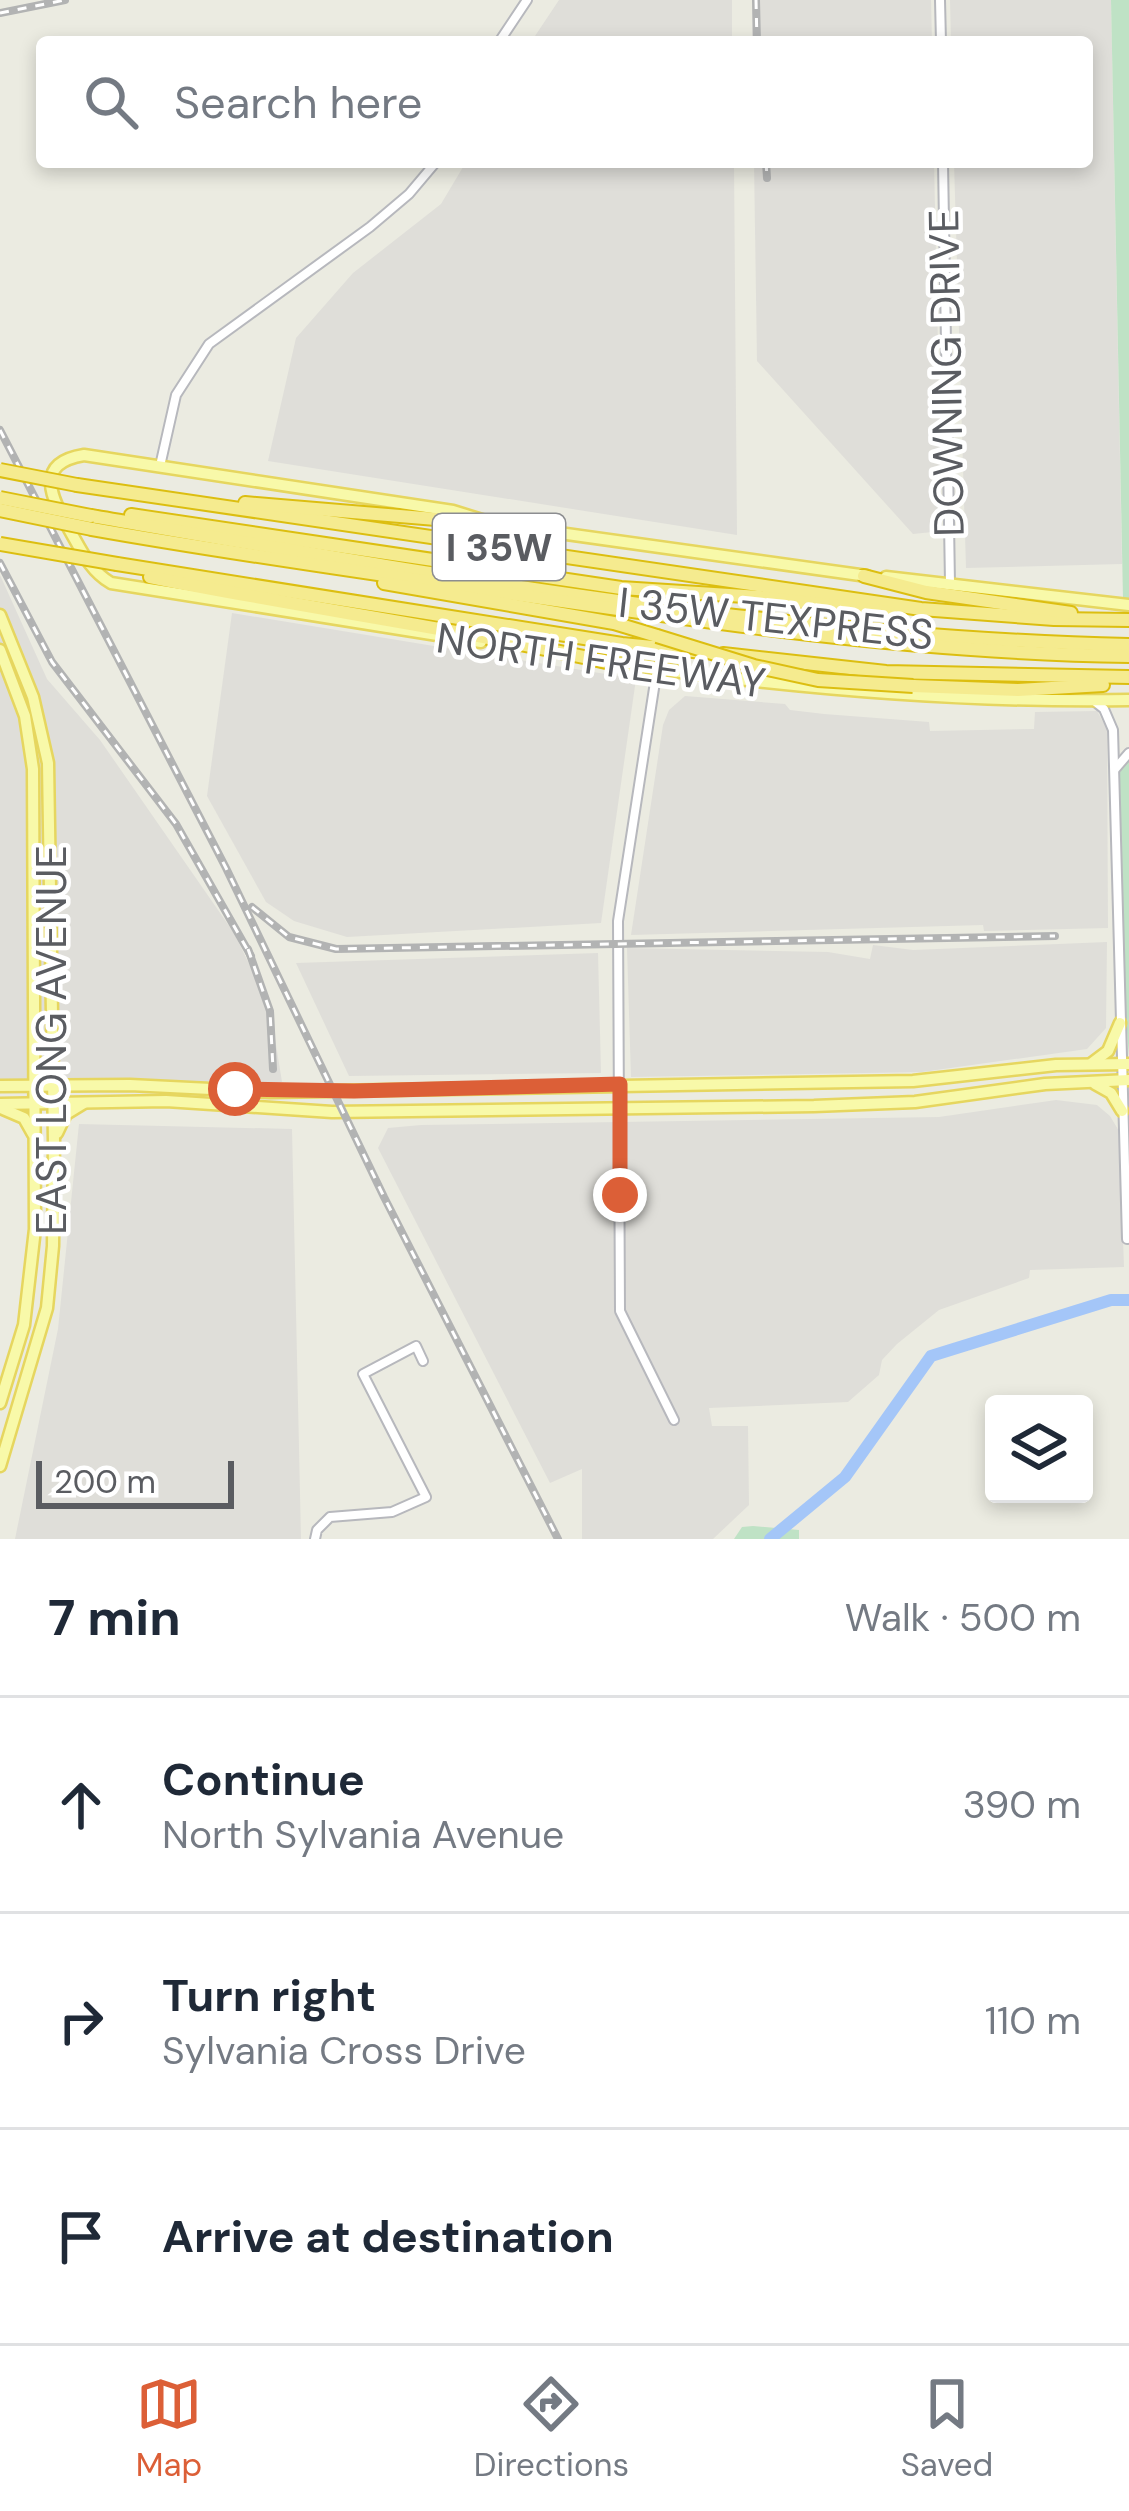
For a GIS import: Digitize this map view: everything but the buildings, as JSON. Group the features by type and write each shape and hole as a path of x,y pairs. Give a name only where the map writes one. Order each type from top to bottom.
{"highway":[{"name":"I 35W","path":"0,470 921,609 1129,620"},
{"path":"0,498 91,518 621,588 760,597 907,614 921,609"},
{"path":"194,502 495,524"},
{"name":"I 35W TEXPRESS","path":"0,510 91,518 740,618 926,636 1129,645"},
{"name":"I 35W TEXPRESS","path":"91,518 248,556 800,636 1129,656"},
{"path":"0,544 264,600 497,637 606,662"},
{"path":"248,556 614,623 754,666 818,680 1018,690 1129,681"},
{"name":"NORTH FREEWAY","path":"118,568 676,651 886,672 1129,681"},
{"path":"864,576 926,592 1081,614 1095,620"}],"main road":[{"name":"NORTH FREEWAY","path":"864,576 495,524 453,512 84,455 69,457 54,471 50,483 52,500 95,574 111,583 764,685 866,694 1129,700"},
{"path":"864,576 1129,605"},
{"name":"EAST LONG AVENUE","path":"0,615 33,697 48,763 54,1103 50,1284 0,1466"},
{"name":"EAST LONG AVENUE","path":"0,650 25,716 32,756 37,1153 35,1228 20,1341 0,1403"},
{"path":"34,891 50,891"},
{"path":"1087,1065 1108,1052 1120,1024"},
{"path":"0,1086 354,1091 913,1081 1125,1064"},
{"path":"0,1106 183,1102 332,1112 861,1104 1125,1080"},
{"path":"1080,1081 1111,1093 1122,1111"},
{"path":"860,1082 861,1104"},
{"path":"230,1089 233,1107"},
{"path":"54,1141 66,1114 88,1102"},
{"path":"0,1106 24,1118 37,1153"},
{"path":"20,1341 36,1347"}],"street":[{"path":"503,36 527,0"},
{"path":"940,0 941,36"},
{"path":"160,466 176,395 209,344 370,227 431,168"},
{"name":"DOWNING DRIVE","path":"943,168 950,584"},
{"path":"657,669 618,921 620,1311 674,1420"},
{"path":"1093,700 1114,730 1127,1239"},
{"path":"1114,770 1129,753"},
{"path":"315,1539 330,1517 392,1512 426,1497 363,1374 416,1346 423,1361"}],"shaded area":[{"path":"559,0 732,0 732,36 535,36"},
{"path":"752,0 931,0 932,36 752,36"},
{"path":"950,0 1111,0 1122,564 966,568 954,168 1093,168 1093,36 951,36"},
{"path":"462,168 734,168 737,535 268,461 296,338 353,273 441,204"},
{"path":"754,168 934,168 942,531 913,534 757,361"},
{"path":"0,575 47,679 100,740 234,933 270,1007 282,1082 0,1081"},
{"path":"232,613 636,679 601,923 347,937 294,921 266,902 207,796"},
{"path":"685,696 929,722 930,731 1034,729 1035,712 1097,711 1107,729 1108,928 984,931 983,925 631,935 663,725 669,710"},
{"path":"1107,942 1106,1028 1087,1049 922,1072 631,1077 627,948 828,952 870,959 873,945 913,950"},
{"path":"598,953 601,1073 349,1076 296,963"},
{"path":"1056,1100 1097,1105 1119,1131 1124,1267 1030,1270 1029,1278 939,1310 897,1344 882,1360 879,1375 848,1402 709,1408 712,1426 748,1426 749,1505 713,1539 582,1539 582,1469 550,1483 378,1148 388,1128 421,1125 939,1117"},
{"path":"79,1124 292,1129 301,1539 15,1539 58,1329"}],"green space":[{"path":"1111,0 1129,0 1129,599 1123,599"},
{"path":"1129,757 1129,1057 1122,961 1119,774"},
{"path":"742,1527 799,1530 799,1539 734,1539"}],"waterway":[{"path":"770,1539 845,1477 931,1356 1111,1300 1129,1300"}],"railway":[{"path":"0,13 65,0"},
{"path":"756,0 757,36"},
{"path":"766,168 767,178"},
{"path":"0,430 226,868 384,1197 558,1539"},
{"path":"0,563 52,662 176,824 251,956"},
{"path":"252,907 289,937 336,949 1055,936"},
{"path":"248,949 270,1011 273,1069"}],"route":[{"path":"235,1089 620,1084 620,1195"}]}
